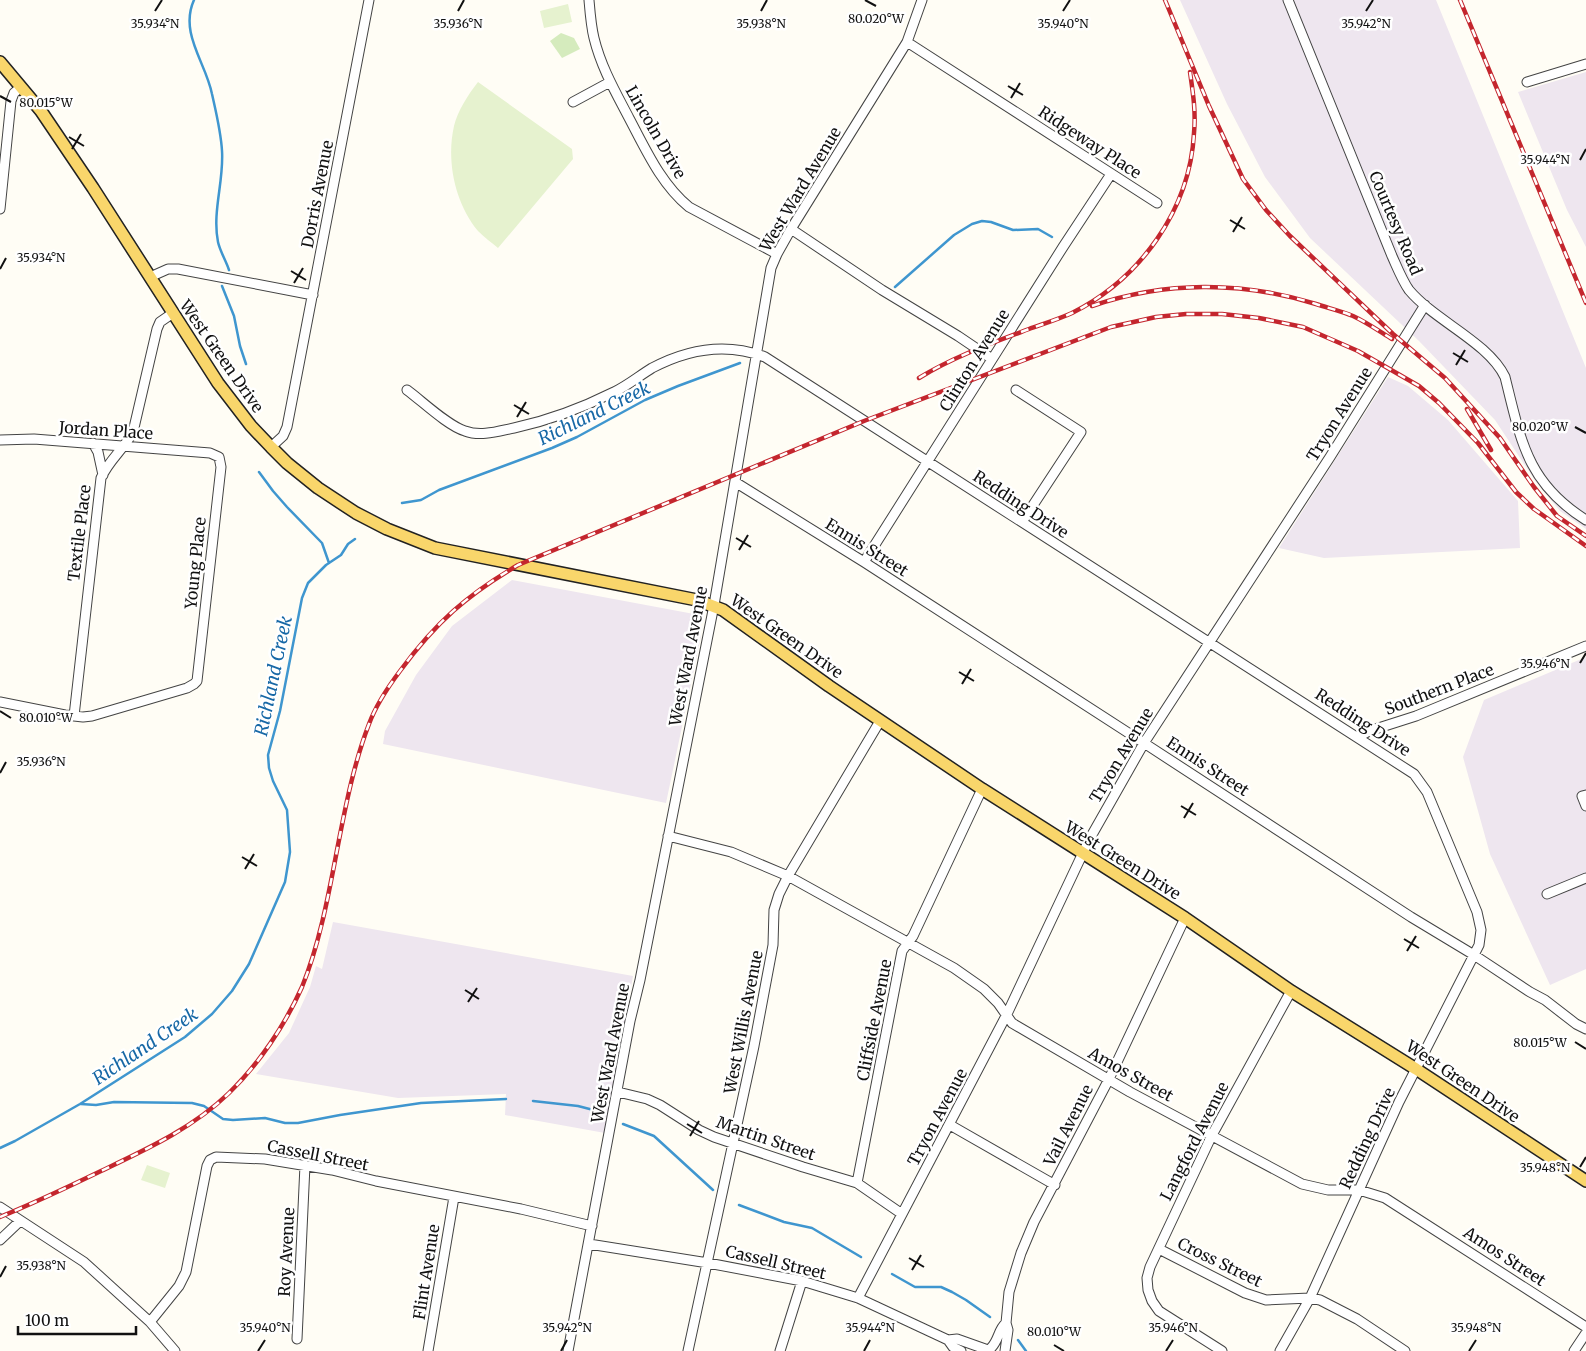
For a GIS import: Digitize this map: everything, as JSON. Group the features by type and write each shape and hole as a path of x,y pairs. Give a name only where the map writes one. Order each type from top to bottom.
{"main road":[{"name":"West Green Drive","path":"0,62 46,118 218,383 251,426 287,464 303,476 356,513 389,531 435,548 698,600 714,605 880,721 982,789 1185,918 1291,991 1416,1069 1586,1181"}],"street":[{"name":"Dorris Avenue","path":"272,447 283,436 287,427 369,0"},
{"name":"Lincoln Drive","path":"589,0 594,38 610,82 667,184 677,197 689,206 777,254"},
{"name":"West Ward Avenue","path":"568,1351 630,1021 640,980 714,605 771,268 791,229 907,42 922,0"},
{"name":"Courtesy Road","path":"1288,0 1392,256 1408,289 1425,305 1469,338 1500,366 1506,377 1528,459 1543,483 1556,498 1569,510 1586,520"},
{"name":"Ridgeway Place","path":"907,42 1157,202"},
{"path":"1527,82 1586,64"},
{"path":"573,102 610,82"},
{"path":"0,209 11,101 14,93 21,87"},
{"name":"Clinton Avenue","path":"864,562 1111,174"},
{"path":"791,229 882,290 992,359"},
{"path":"150,277 168,269 178,269 313,296"},
{"name":"Tryon Avenue","path":"858,1298 1007,1014 1083,854 1144,743 1330,457 1425,305"},
{"name":"Textile Place","path":"74,716 99,487 102,475 110,461 124,446 133,432 156,329 160,322 173,313"},
{"name":"Redding Drive","path":"407,390 453,424 466,431 480,434 534,423 576,410 616,391 672,358 702,349 738,350 765,357 1414,774 1428,792 1480,922 1479,945 1399,1102 1310,1298 1280,1351"},
{"path":"1016,390 1081,432 1022,522"},
{"name":"Jordan Place","path":"0,440 34,439 210,453"},
{"path":"93,443 98,452 102,475"},
{"name":"Young Place","path":"74,716 92,716 187,688 196,682 221,467 219,457 210,453"},
{"name":"Ennis Street","path":"735,482 864,562 1411,917 1530,992 1546,1000 1576,1024 1586,1029"},
{"name":"Southern Place","path":"1359,737 1369,731 1416,716 1586,646"},
{"path":"0,702 74,716"},
{"name":"West Willis Avenue","path":"688,1351 768,977 773,945 774,910 788,876 880,721"},
{"name":"Cliffside Avenue","path":"857,1183 902,952 913,936 982,789"},
{"path":"1584,796 1586,806"},
{"name":"Amos Street","path":"668,836 731,852 788,876 954,968 984,989 998,1003 1012,1023 1130,1092 1302,1184 1328,1190 1359,1190 1385,1198 1586,1327"},
{"path":"1547,894 1586,878"},
{"name":"Vail Avenue","path":"1004,1351 1008,1330 1006,1323 1009,1292 1021,1253 1034,1222 1109,1079 1185,918"},
{"name":"Langford Avenue","path":"1222,1351 1158,1309 1152,1301 1148,1290 1147,1278 1158,1249 1212,1135 1291,991"},
{"name":"Martin Street","path":"618,1092 647,1099 660,1105 699,1130 803,1167 857,1183 902,1214"},
{"path":"950,1125 1055,1185"},
{"name":"Cassell Street","path":"150,1322 179,1286 186,1272 207,1166 210,1160 216,1157 226,1156 305,1165 454,1197 521,1209 592,1226"},
{"name":"Roy Avenue","path":"297,1339 305,1165"},
{"name":"Flint Avenue","path":"428,1351 454,1197"},
{"path":"0,1207 84,1262 150,1322 176,1351"},
{"path":"0,1240 20,1221"},
{"name":"Cassell Street","path":"589,1244 708,1263 802,1282 858,1298 948,1340 953,1347 961,1351"},
{"name":"Cross Street","path":"1158,1249 1245,1293 1266,1300 1310,1298 1335,1306 1405,1351"},
{"path":"781,1351 802,1282"},
{"name":"Vail Avenue","path":"989,1350 998,1341 1001,1328 1006,1323"},
{"path":"1574,1351 1586,1334"},
{"name":"Cassell Street","path":"948,1340 957,1338 989,1350 999,1349 1004,1351"}],"shaded area":[{"path":"1180,0 1436,0 1586,368 1586,529 1560,511 1536,482 1495,420 1419,341 1310,238 1265,177 1227,104"},
{"path":"1586,72 1586,247 1567,210 1518,92"},
{"path":"1388,377 1408,386 1448,420 1518,501 1520,548 1324,558 1279,548"},
{"path":"512,580 694,614 701,636 666,803 383,744 385,731 416,675 452,626"},
{"path":"1586,657 1586,790 1579,793 1586,808 1586,969 1550,985 1490,854 1463,757 1484,700"},
{"path":"333,922 633,976 605,1133 505,1115 506,1094 398,1098 256,1074 289,1033 310,987 316,966 322,969"}],"green space":[{"path":"568,4 572,22 544,28 540,11"},
{"path":"561,33 574,38 580,49 562,58 550,41"},
{"path":"478,82 572,149 573,159 498,248 478,231 463,208 454,181 452,167 451,153 454,126 464,103"},
{"path":"147,1165 170,1173 165,1188 141,1180"}],"waterway":[{"path":"194,0 190,12 192,36 209,82 221,137 222,162 216,219 219,245 229,270"},
{"name":"Richland Creek","path":"895,287 954,235 972,224 982,221 991,222 1013,230 1038,229 1052,237"},
{"path":"222,286 234,316 246,364"},
{"name":"Richland Creek","path":"402,503 421,500 439,490 552,448 577,437 645,400 740,363"},
{"path":"259,472 287,507 322,543 329,563"},
{"name":"Richland Creek","path":"0,1148 80,1104 185,1037 212,1014 232,991 249,964 285,882 290,852 287,810 273,781 268,755 280,711 302,598 308,583 326,565 341,555 348,544 355,539"},
{"path":"81,1104 96,1105 114,1102 192,1103 204,1106 223,1119 265,1118 285,1123 298,1123 421,1103 506,1099"},
{"path":"533,1101 578,1106 605,1113"},
{"path":"623,1124 654,1136 713,1190"},
{"path":"739,1205 784,1222 812,1228 861,1257"},
{"path":"892,1274 915,1287 941,1287 966,1300 990,1317"},
{"path":"1018,1340 1026,1351"}],"railway":[{"path":"1165,0 1209,106 1243,179 1266,210 1290,236 1393,334 1445,378 1500,438 1557,516 1586,536"},
{"path":"1460,0 1586,303"},
{"path":"919,378 945,363 973,351 1072,313 1097,299 1139,261 1157,239 1172,215 1183,189 1190,161 1195,118 1190,72"},
{"path":"1092,306 1147,292 1175,288 1204,287 1260,291 1288,296 1348,314 1392,339"},
{"path":"0,1217 38,1201 169,1137 215,1105 251,1070 288,1016 302,987 314,953 355,769 369,724 379,703 391,683 413,654 453,611 483,587 518,565 864,421 1111,327 1156,317 1186,314 1222,314 1259,318 1303,327 1358,351 1419,386 1439,403 1478,443 1516,492 1534,509 1586,546"},
{"path":"1467,409 1491,450"}]}
